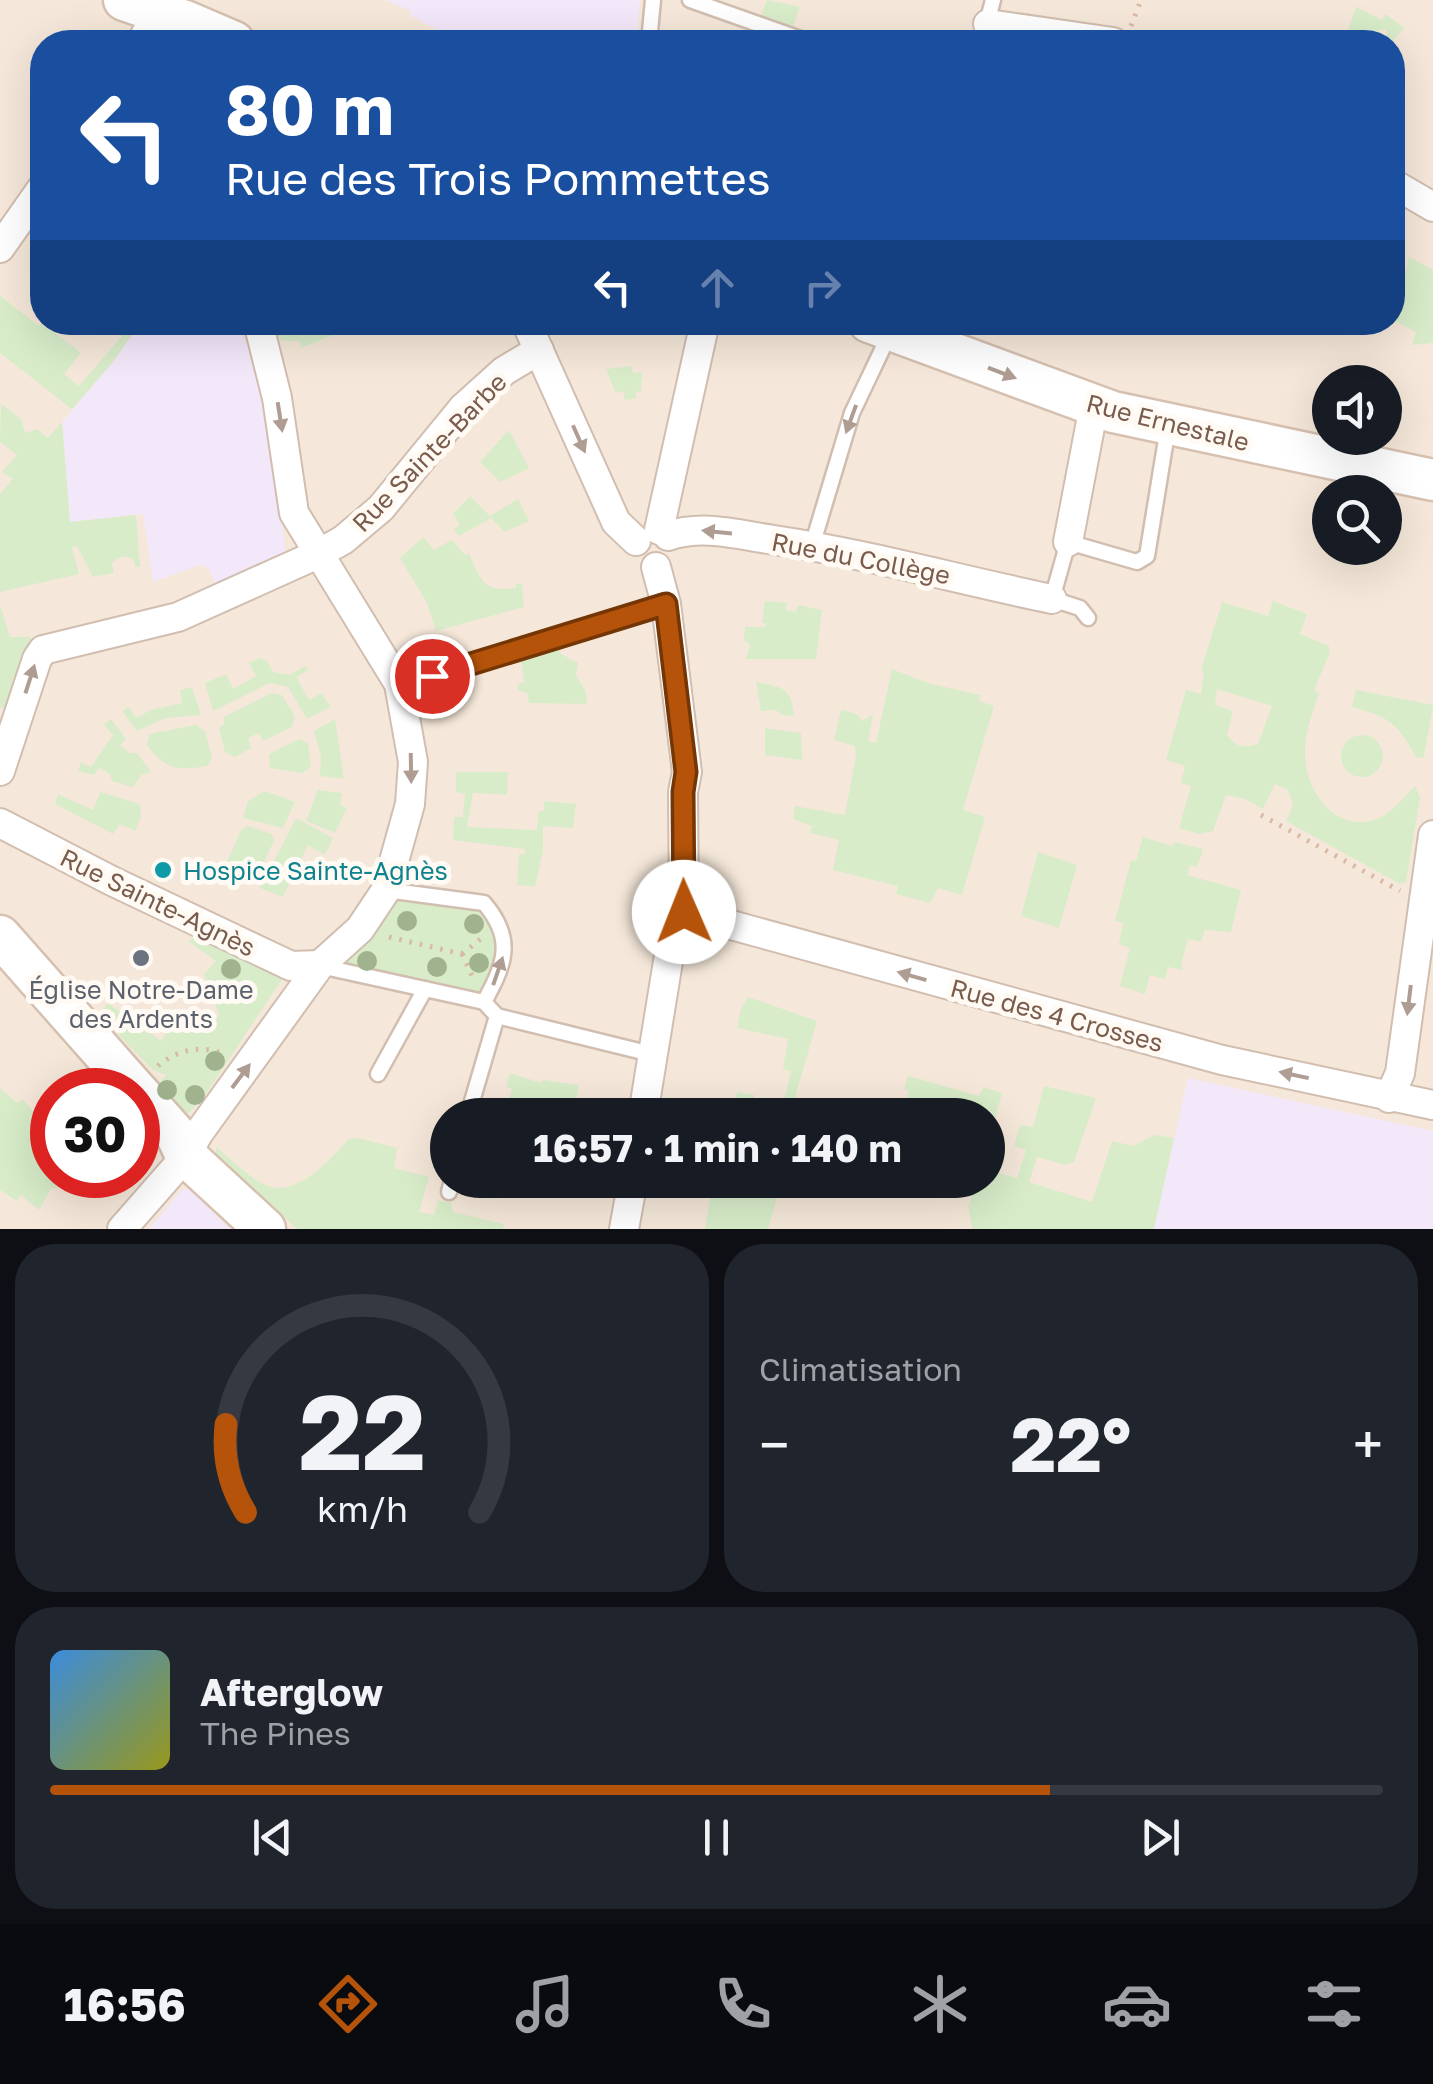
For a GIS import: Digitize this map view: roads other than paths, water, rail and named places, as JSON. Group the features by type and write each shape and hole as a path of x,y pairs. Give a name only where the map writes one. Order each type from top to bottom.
{"street":[{"path":"148,14 197,30"},
{"path":"988,22 1038,30"},
{"path":"1405,191 1433,207"},
{"path":"0,248 30,210"},
{"path":"122,1229 186,1156 320,965 360,928 386,890 410,804 413,762 399,684 301,529 292,503 280,416 261,335"},
{"path":"532,335 616,522 655,536"},
{"path":"646,1098 671,943 684,912 686,772 666,604 656,567 640,562 635,552 655,536 702,335"},
{"name":"Rue Ernestale","path":"914,335 1094,406 1168,426 1433,480"},
{"name":"Rue Sainte-Barbe","path":"0,771 43,650 178,617 318,554 369,520 450,422 486,386 539,350"},
{"path":"1068,542 1094,406"},
{"name":"Rue du Collège","path":"655,536 710,530 812,546 1052,599"},
{"name":"Rue Sainte-Agnès","path":"0,823 291,966 320,965"},
{"path":"1389,1098 1400,1073 1433,834"},
{"name":"Rue des 4 Crosses","path":"684,912 1222,1060 1433,1105"},
{"path":"0,936 117,1068"},
{"path":"160,1117 177,1136 186,1156 265,1229"},
{"path":"624,1229 630,1198"}],"lane":[{"path":"649,30 653,0"},
{"path":"690,0 775,30"},
{"path":"812,546 852,413 892,335"},
{"path":"1088,618 1080,608 1052,599 1068,542 1137,562 1147,556 1168,426"},
{"path":"399,684 465,668 666,604"},
{"path":"386,890 484,904 494,915 506,946 496,981 484,1002"},
{"path":"320,965 484,1002 497,1016 639,1050 652,1058"},
{"path":"378,1074 425,989"},
{"path":"473,1098 497,1016"}],"place":[{"name":"Hospice Sainte-Agnès","path":"163,870"},
{"name":"Église Notre-Dame des Ardents","path":"141,958"}]}
